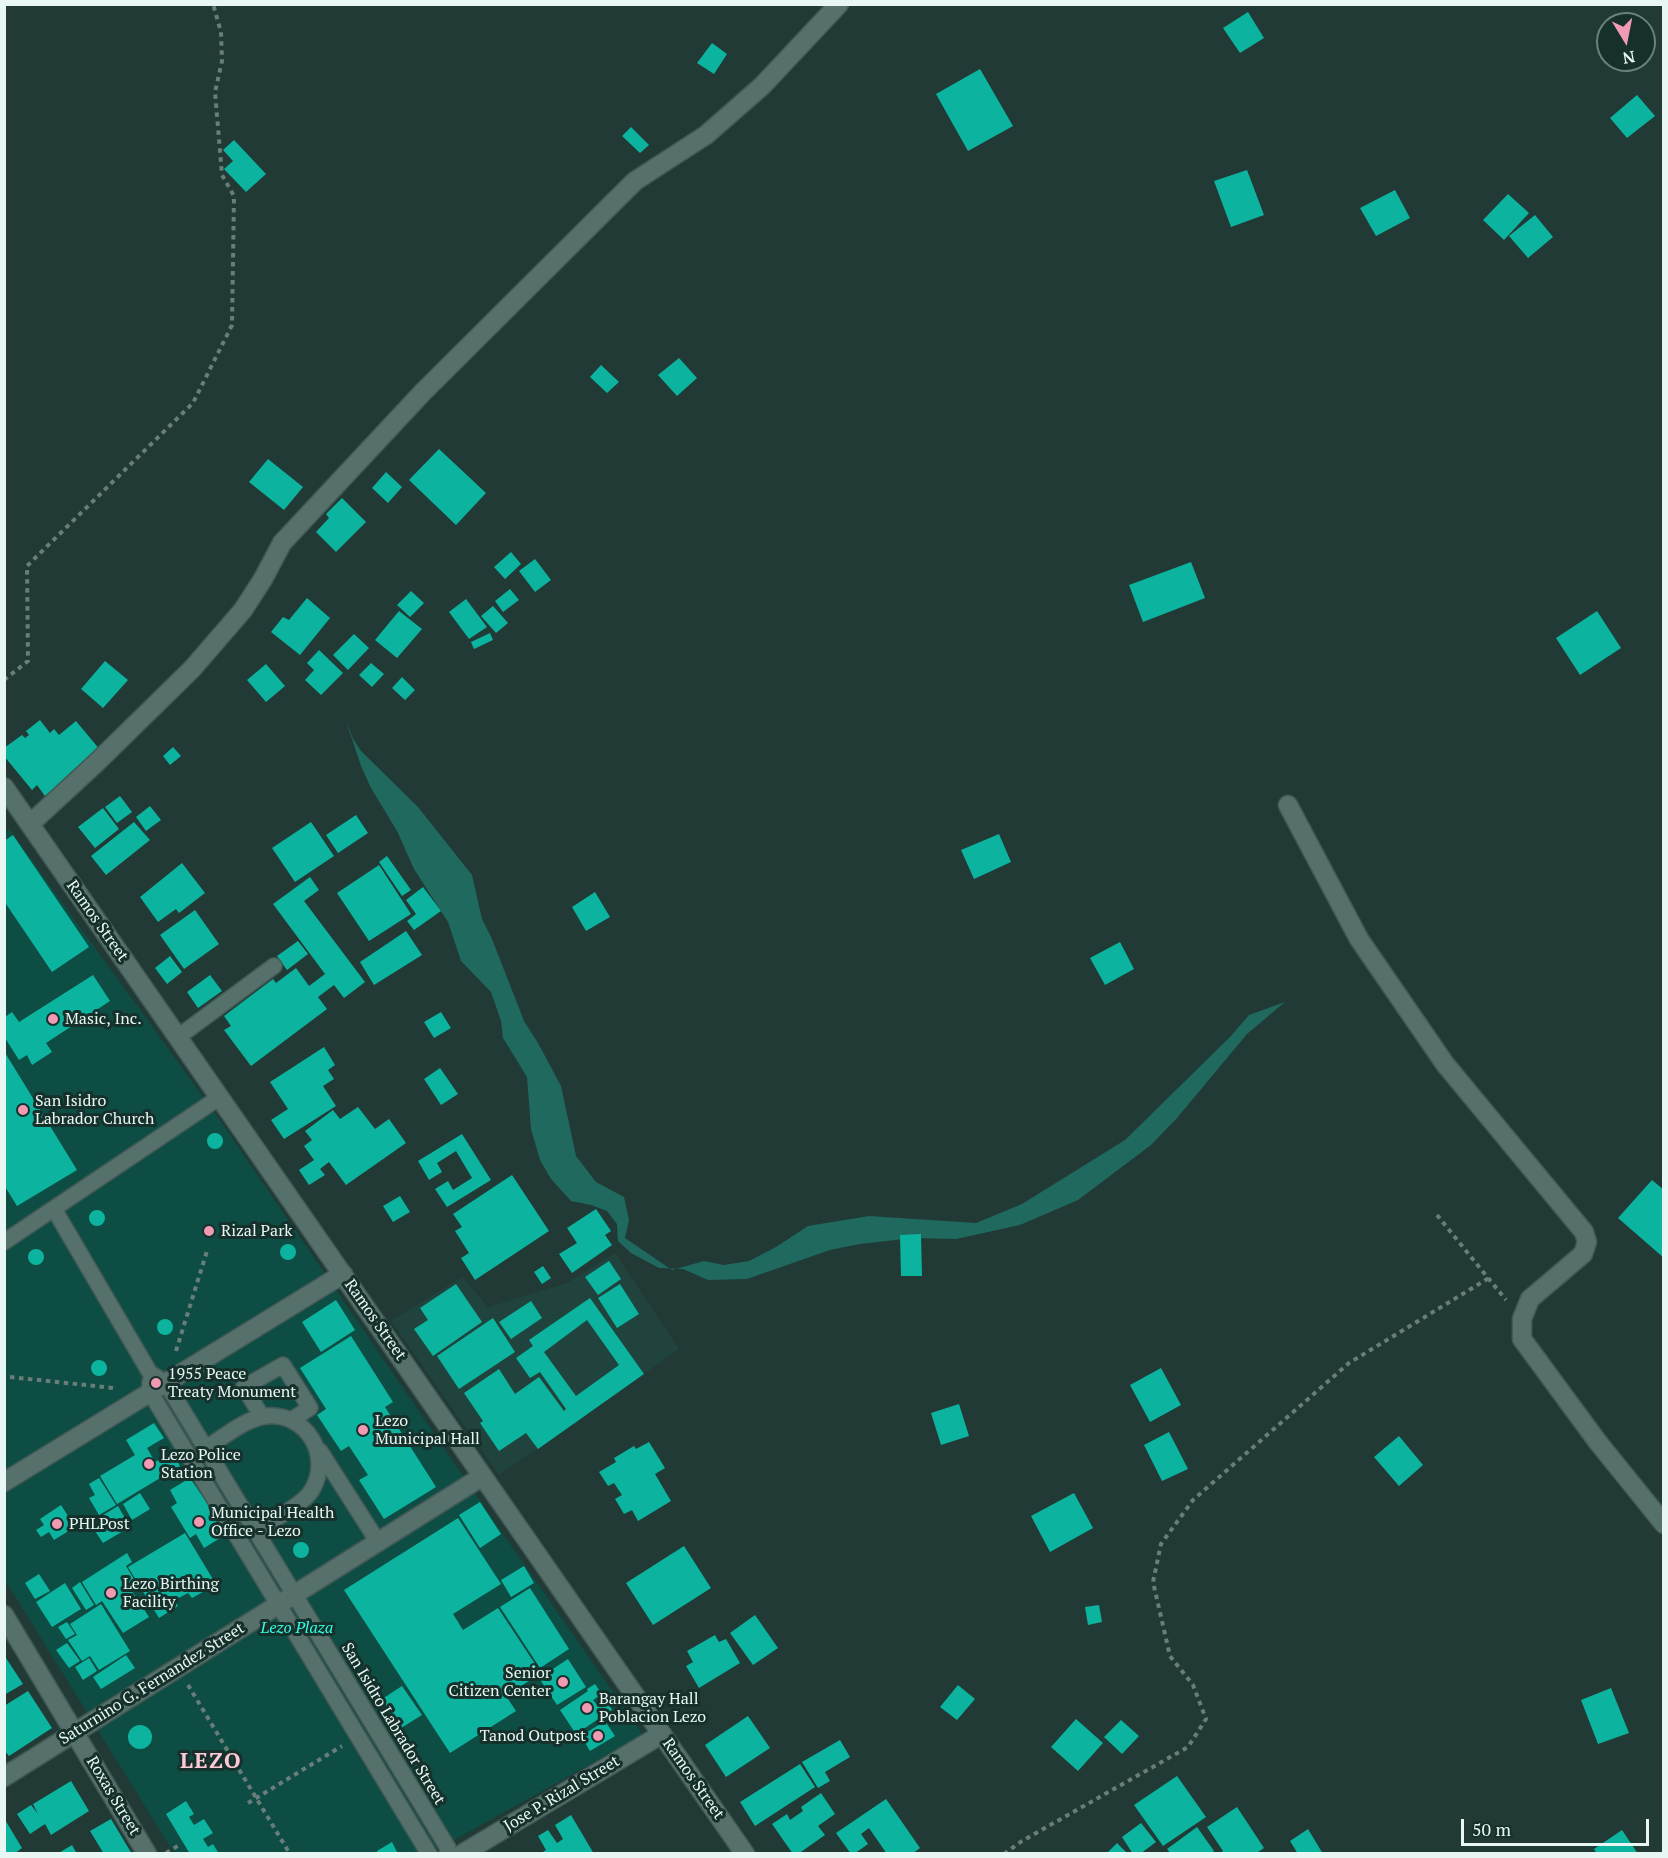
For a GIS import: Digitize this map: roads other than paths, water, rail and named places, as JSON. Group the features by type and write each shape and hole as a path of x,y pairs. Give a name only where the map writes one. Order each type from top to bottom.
{"street":[{"path":"30,824 192,669 243,610 282,543 423,392 635,181 706,135 762,86 839,4"},
{"name":"Ramos Street","path":"8,799 30,824 745,1854"},
{"path":"1288,805 1359,939 1445,1064 1584,1232 1587,1242 1583,1254 1530,1299 1522,1319 1522,1339 1597,1441 1664,1524"},
{"path":"4,1482 343,1274"},
{"name":"Saturnino G. Fernandez Street","path":"4,1777 483,1476"},
{"name":"Roxas Street","path":"4,1615 147,1854"},
{"name":"Jose P. Rizal Street","path":"462,1854 662,1734"}],"lane":[{"path":"178,1037 274,966"},
{"path":"4,1242 220,1097"},
{"name":"San Isidro Labrador Street","path":"54,1209 150,1373 166,1383 206,1448 448,1848 447,1854"},
{"path":"262,1417 244,1387 283,1365 310,1408 291,1420"},
{"path":"150,1373 150,1392 429,1854"},
{"path":"206,1448 251,1421 262,1417 277,1416 291,1420 309,1433 378,1542"},
{"path":"255,1530 300,1502 311,1491 318,1477 320,1461 316,1446"}],"place":[{"name":"Masic, Inc.","path":"53,1019"},
{"name":"San Isidro Labrador Church","path":"23,1110"},
{"name":"Rizal Park","path":"209,1231"},
{"name":"1955 Peace Treaty Monument","path":"156,1383"},
{"name":"Lezo Municipal Hall","path":"363,1430"},
{"name":"Lezo Police Station","path":"149,1464"},
{"name":"Municipal Health Office - Lezo","path":"199,1522"},
{"name":"PHLPost","path":"57,1524"},
{"name":"Lezo Birthing Facility","path":"111,1593"},
{"name":"Senior Citizen Center","path":"563,1682"},
{"name":"Barangay Hall Poblacion Lezo","path":"587,1708"},
{"name":"Tanod Outpost","path":"598,1736"}],"district":[{"name":"LEZO","path":"211,1762"}],"park label":[{"name":"Lezo Plaza","path":"297,1628"}]}
